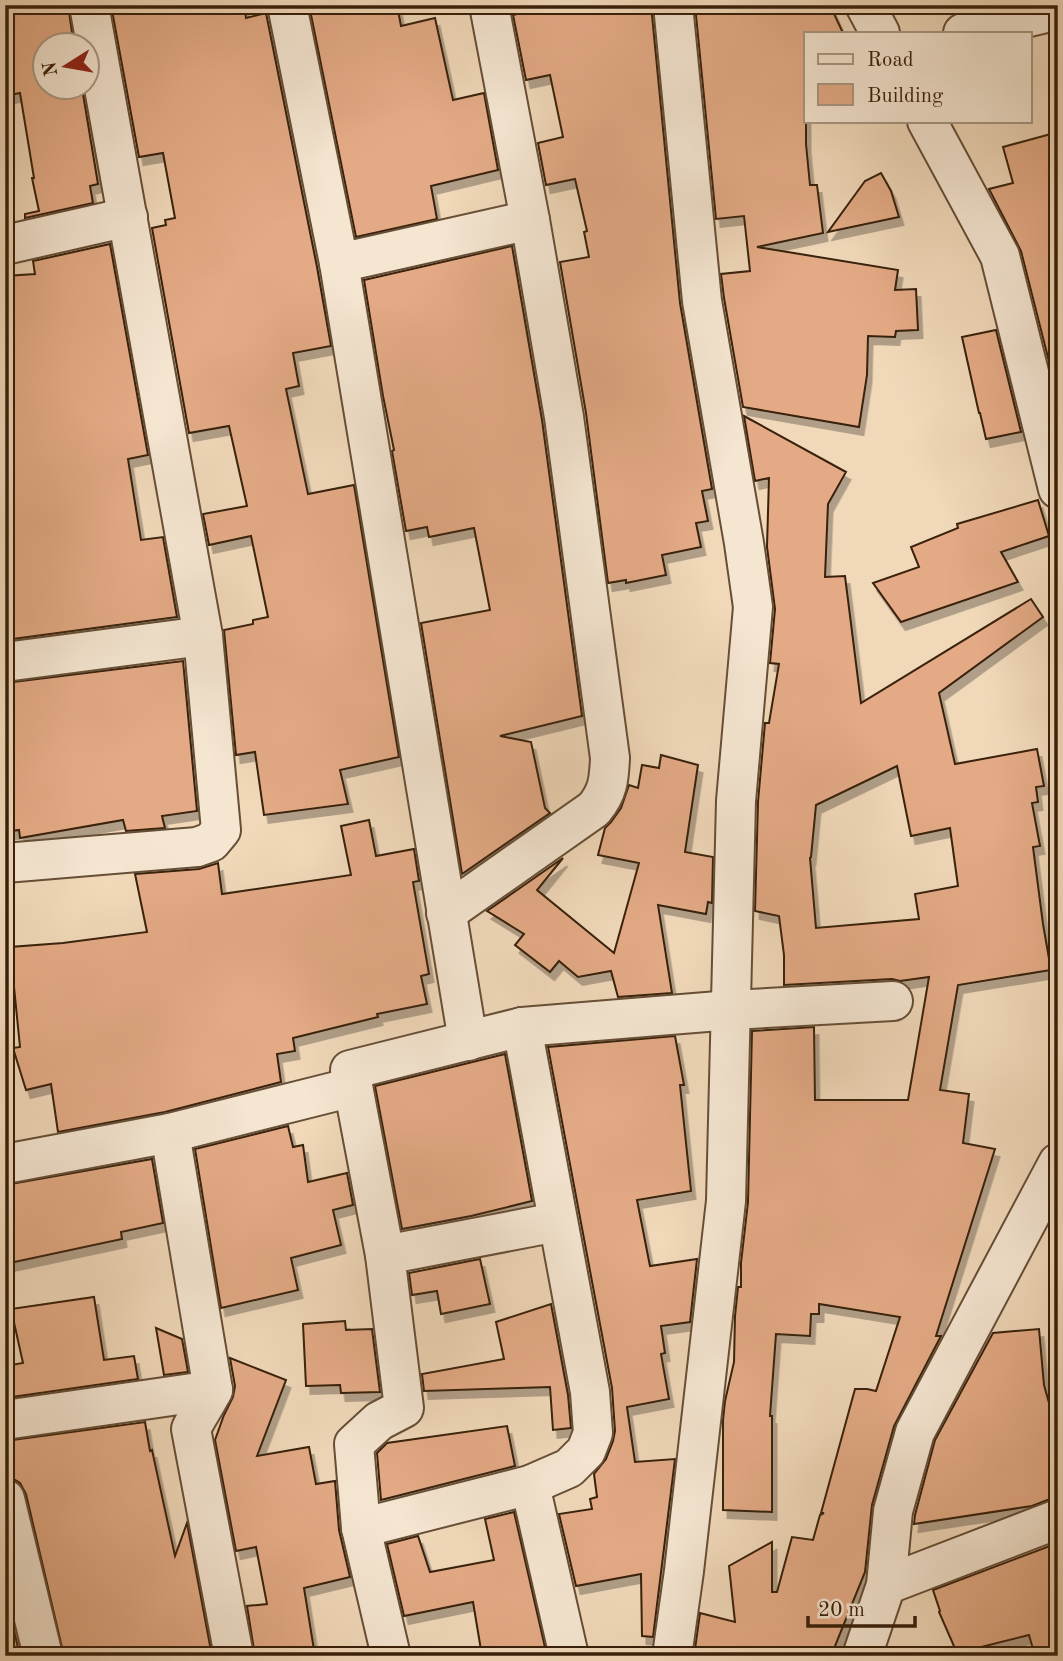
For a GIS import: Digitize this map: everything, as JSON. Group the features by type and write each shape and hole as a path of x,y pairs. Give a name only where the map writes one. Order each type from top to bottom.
{"street":[{"path":"5,863 197,847 211,842 221,830 202,636 89,5"},
{"path":"287,5 338,263 468,1041"},
{"path":"446,913 594,809 603,797 609,780 610,758 564,417 489,5"},
{"path":"673,5 702,300 753,607 736,801 726,1201 673,1656"},
{"path":"865,5 879,32"},
{"path":"967,32 1058,10"},
{"path":"928,122 1000,256 1058,489"},
{"path":"5,245 128,217"},
{"path":"338,263 530,220"},
{"path":"5,662 202,636"},
{"path":"391,1656 361,1528 354,1444 379,1421 404,1408 385,1255 350,1070 522,1027 731,1010 893,1002"},
{"path":"361,1528 530,1485 569,1468 586,1451 593,1433 590,1392 522,1027"},
{"path":"5,1164 170,1133 353,1087"},
{"path":"170,1133 213,1390 191,1429 234,1656"},
{"path":"862,1656 886,1585 893,1511 915,1432 1058,1163"},
{"path":"385,1255 557,1222"},
{"path":"5,1420 213,1390"},
{"path":"530,1485 569,1656"},
{"path":"5,1499 43,1656"},
{"path":"886,1585 1058,1519"}],"building":[{"path":"5,5 68,5 72,32 32,32 32,102 84,102 98,184 90,186 93,203 25,218 25,214 39,211 34,178 20,93 5,96"},
{"path":"111,5 244,5 246,18 266,13 331,346 293,353 299,386 286,389 308,494 354,485 399,757 340,770 348,804 264,815 255,752 236,755 224,630 253,624 253,620 268,617 251,536 209,545 203,514 247,506 229,426 189,433 152,228 166,225 165,220 175,218 163,153 139,157"},
{"path":"309,5 397,5 401,26 435,18 453,100 484,93 498,170 431,186 437,219 356,237"},
{"path":"555,5 596,5 597,12 628,5 651,5 680,303 712,489 702,491 708,521 696,523 701,547 662,555 666,575 626,583 626,580 608,583 586,413 560,262 589,257 584,232 587,231 575,179 546,185 538,143 563,137 550,75 526,80 513,15"},
{"path":"695,5 830,5 843,32 804,32 806,144 810,185 817,185 823,233 757,247 898,270 895,290 916,289 918,330 896,331 895,337 868,336 867,375 859,427 743,407 721,274 750,271 744,216 716,219"},
{"path":"1058,132 1058,397 1021,251 989,189 1013,183 1003,147"},
{"path":"881,173 891,191 899,217 828,232 865,181"},
{"path":"110,244 148,455 128,459 141,540 163,537 177,617 5,640 5,276 35,274 33,261"},
{"path":"512,246 542,420 582,716 500,736 531,742 545,808 550,813 462,874 421,623 490,610 474,528 429,537 427,527 406,531 364,280"},
{"path":"996,330 1021,432 986,439 962,337"},
{"path":"744,416 846,472 828,504 825,577 845,576 861,703 1031,599 1043,617 939,693 955,764 1037,749 1044,786 1036,787 1038,802 1032,803 1040,846 1033,847 1051,970 958,985 940,1090 969,1094 963,1143 995,1149 936,1336 941,1336 894,1426 872,1505 865,1572 831,1656 694,1656 700,1613 735,1622 729,1566 772,1542 772,1592 777,1592 792,1537 813,1540 820,1515 824,1513 821,1513 855,1389 876,1391 900,1317 819,1304 819,1314 811,1314 810,1336 776,1334 770,1416 772,1512 723,1510 723,1420 734,1362 735,1316 738,1287 741,1287 748,1202 752,1031 814,1027 815,1100 908,1100 929,977 900,981 892,979 784,985 784,955 779,916 755,911 758,802 765,723 769,723 779,664 770,663 775,609 767,547 769,478 755,481","holes":["897,766 911,836 950,828 958,886 915,894 919,919 816,928 810,858 816,805"]},
{"path":"1038,500 1049,536 1001,552 1018,582 901,622 873,583 919,567 911,547 958,528 957,524"},
{"path":"183,661 197,811 162,816 165,828 126,831 123,820 20,838 19,830 5,832 5,683"},
{"path":"661,755 698,765 685,852 713,857 712,903 708,902 706,914 658,905 672,993 618,997 611,971 578,977 559,961 550,972 515,945 524,934 487,911 563,858 537,890 614,953 639,863 598,855 605,828 621,808 629,785 638,788 642,765 659,768"},
{"path":"369,820 376,856 414,849 419,881 413,882 429,974 421,976 427,1004 377,1014 378,1017 293,1038 295,1051 277,1054 281,1082 165,1112 58,1132 51,1084 26,1090 13,1048 20,1047 10,947 147,932 135,874 199,869 218,863 222,894 351,875 341,826"},
{"path":"675,1036 684,1085 680,1085 691,1191 637,1200 650,1266 697,1259 690,1322 661,1326 665,1353 661,1354 669,1399 627,1407 635,1462 675,1459 653,1637 642,1636 641,1574 576,1586 559,1514 592,1509 590,1499 597,1497 594,1474 606,1459 615,1431 612,1388 548,1047"},
{"path":"505,1054 532,1201 402,1229 375,1086"},
{"path":"288,1126 293,1147 303,1145 308,1182 347,1173 353,1205 333,1210 341,1245 291,1258 298,1290 221,1308 195,1149"},
{"path":"152,1159 163,1223 121,1232 122,1239 5,1264 5,1185"},
{"path":"480,1259 490,1304 441,1314 437,1291 412,1295 409,1273"},
{"path":"94,1297 104,1360 134,1356 138,1379 5,1398 5,1366 23,1363 11,1309"},
{"path":"551,1304 568,1395 571,1428 553,1430 550,1387 424,1391 422,1374 504,1359 496,1322"},
{"path":"345,1321 346,1330 372,1329 380,1392 341,1393 340,1385 306,1386 303,1324"},
{"path":"156,1328 182,1339 188,1372 164,1375"},
{"path":"1039,1329 1044,1385 1058,1435 1058,1498 1032,1506 914,1524 935,1440 993,1333"},
{"path":"230,1358 286,1380 257,1456 309,1447 316,1484 335,1481 339,1530 350,1577 304,1588 315,1656 255,1656 247,1606 267,1604 256,1547 236,1551 215,1440 233,1397 235,1386"},
{"path":"145,1422 175,1556 187,1523 212,1656 64,1656 26,1494 20,1483 12,1478 5,1478 5,1441"},
{"path":"507,1426 515,1466 381,1500 377,1453 387,1443"},
{"path":"514,1512 547,1656 482,1656 473,1602 404,1616 387,1544 418,1536 430,1572 494,1560 485,1519"},
{"path":"1058,1543 1058,1656 1035,1656 1029,1635 957,1653 939,1612 933,1590"},
{"path":"5,1593 20,1656 5,1656"}]}
